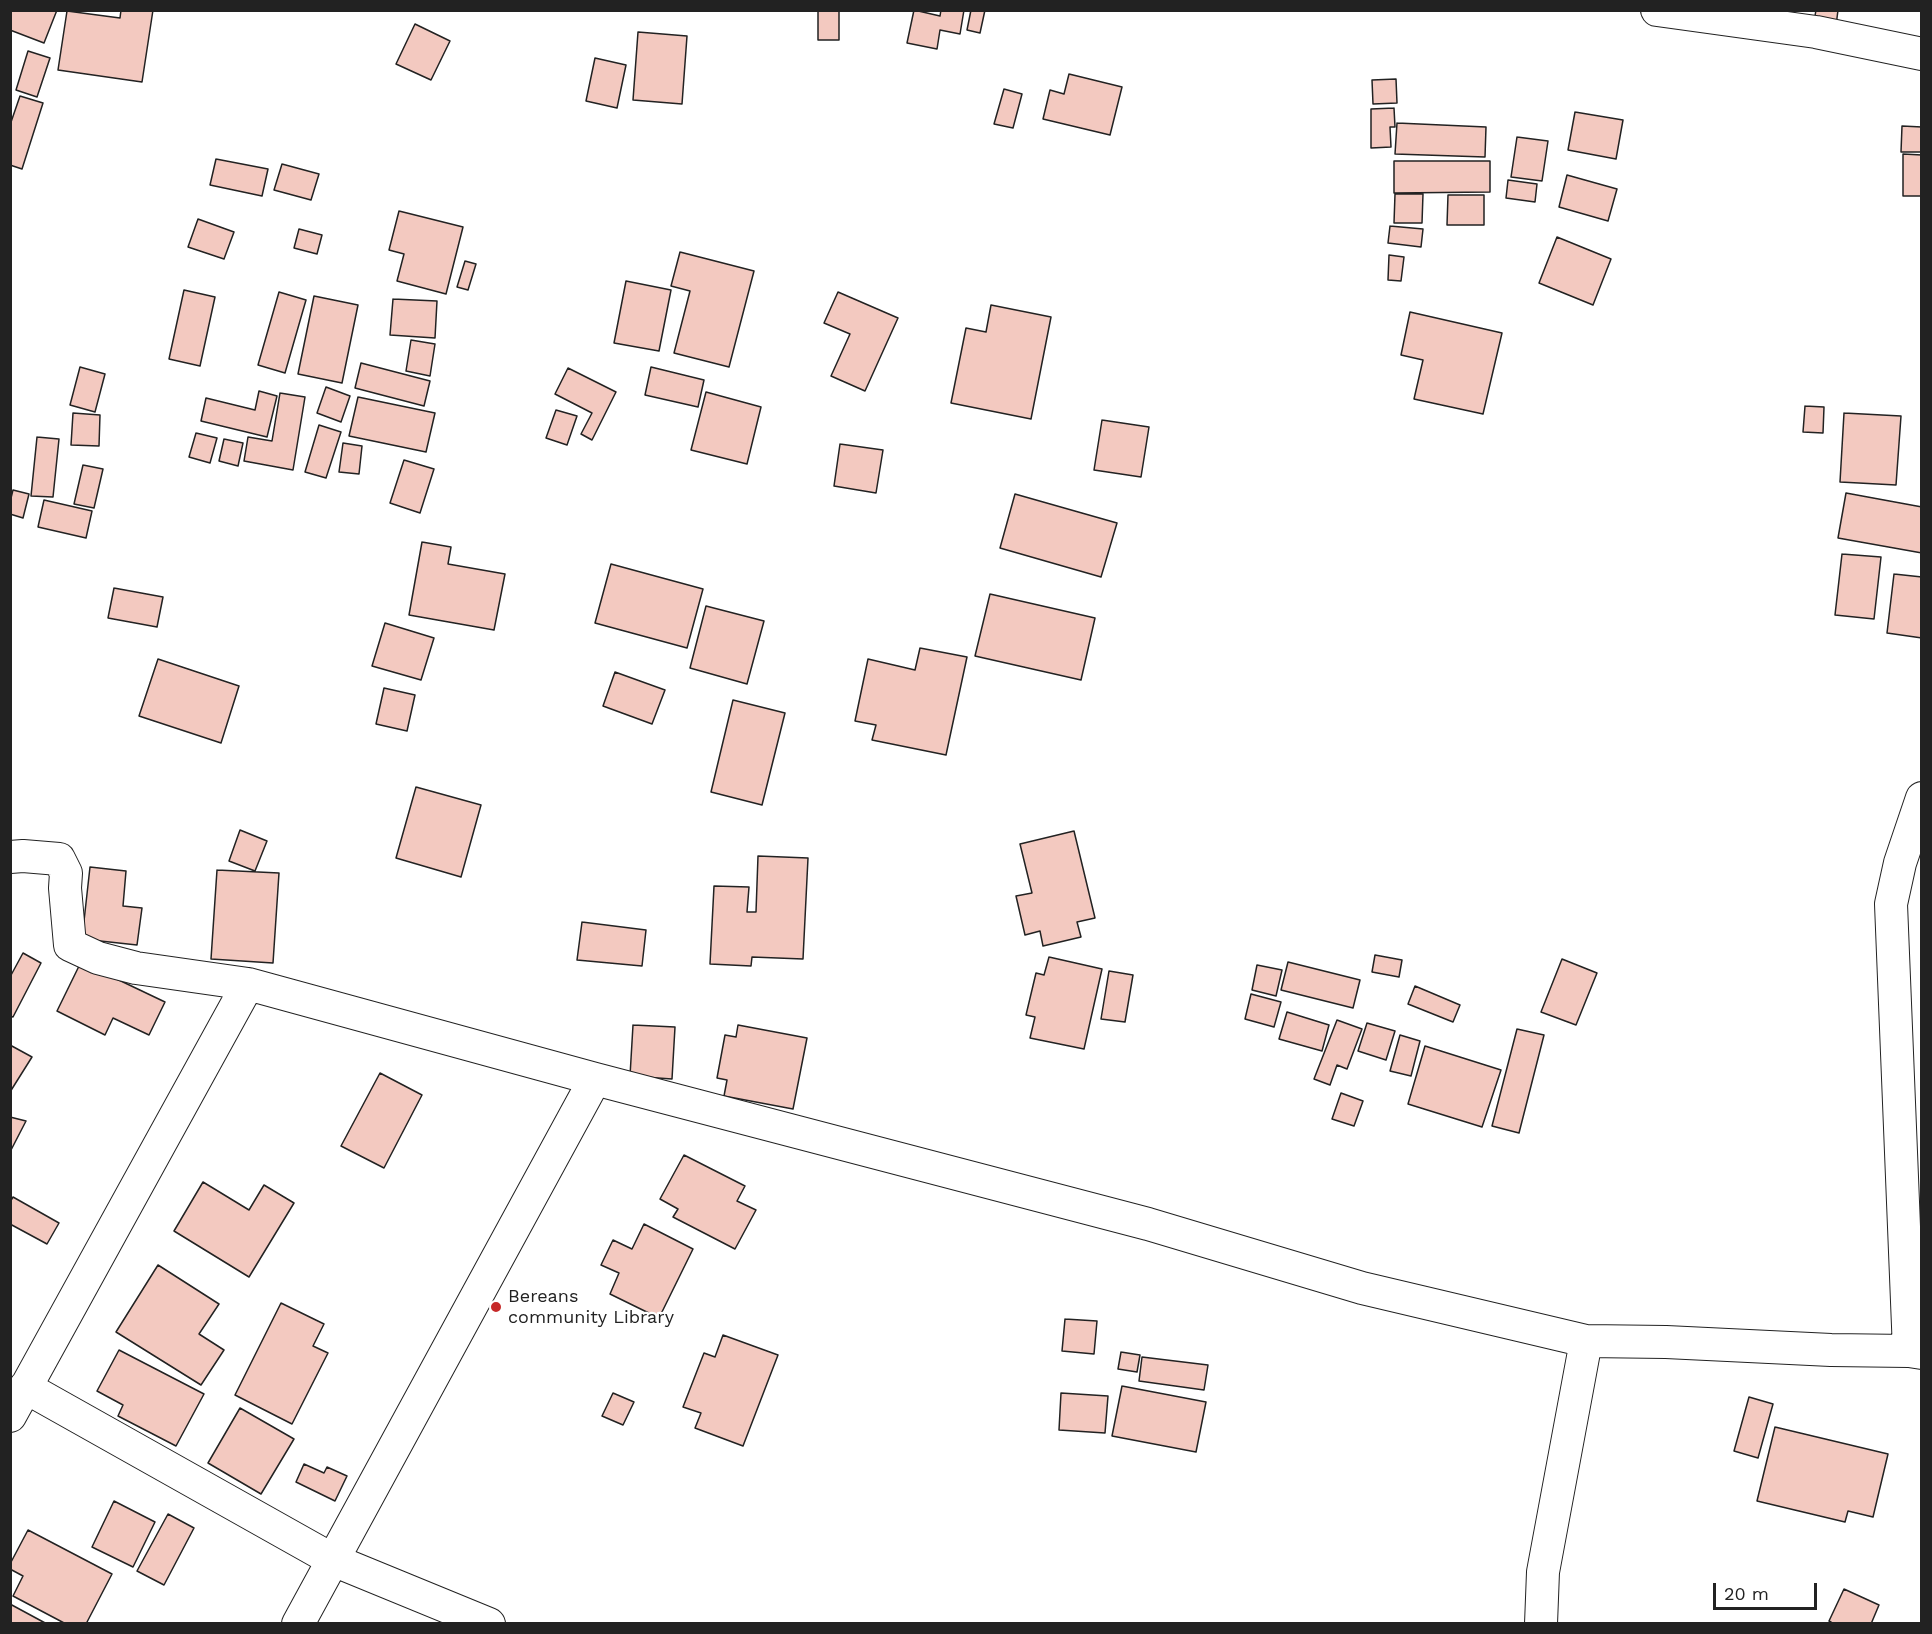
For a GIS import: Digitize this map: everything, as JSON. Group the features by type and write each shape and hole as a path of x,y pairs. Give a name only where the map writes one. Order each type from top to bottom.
{"street":[{"path":"1657,10 1816,32 1922,54"},
{"path":"10,857 59,859 66,873 65,888 70,945 98,958 136,968 248,984 595,1079 1148,1224 1362,1288 1586,1341 1666,1341 1915,1352 1891,904 1900,863 1922,798"},
{"path":"10,1416 248,984"},
{"path":"298,1623 595,1079"},
{"path":"1541,1623 1544,1572 1586,1341"},
{"path":"25,1387 333,1560 489,1623"}],"building":[{"path":"10,10 57,10 44,43 10,30"},
{"path":"121,10 153,10 142,82 58,70 67,11 120,18"},
{"path":"818,10 839,10 839,40 818,40"},
{"path":"914,10 940,16 941,10 964,10 960,34 940,30 937,49 907,43"},
{"path":"971,10 985,10 980,33 967,30"},
{"path":"1816,10 1838,10 1836,26 1814,22"},
{"path":"415,24 450,41 431,80 396,64"},
{"path":"638,32 687,36 682,104 633,100"},
{"path":"28,51 50,58 37,97 16,90"},
{"path":"595,58 626,65 617,108 586,101"},
{"path":"1069,74 1122,87 1110,135 1043,119 1050,90 1064,94"},
{"path":"1396,79 1397,103 1373,104 1372,80"},
{"path":"1004,89 1022,94 1013,128 994,124"},
{"path":"20,96 43,103 22,169 10,165 10,125"},
{"path":"1394,108 1395,127 1390,127 1391,147 1371,148 1371,109"},
{"path":"1575,112 1623,120 1616,159 1568,150"},
{"path":"1397,123 1486,127 1485,157 1395,154"},
{"path":"1902,126 1922,127 1922,152 1901,152"},
{"path":"1517,137 1548,141 1542,181 1511,177"},
{"path":"1903,154 1922,155 1922,196 1903,196"},
{"path":"216,159 268,169 262,196 210,185"},
{"path":"1394,161 1490,161 1490,192 1394,193"},
{"path":"282,164 319,174 311,200 274,190"},
{"path":"1567,175 1617,189 1608,221 1559,207"},
{"path":"1508,180 1537,184 1535,202 1506,198"},
{"path":"1395,194 1423,194 1422,223 1394,223"},
{"path":"1448,195 1484,195 1484,225 1447,225"},
{"path":"399,211 463,227 446,294 397,281 404,254 389,250"},
{"path":"198,219 234,232 224,259 188,247"},
{"path":"1390,226 1423,229 1421,247 1388,243"},
{"path":"299,229 322,235 317,254 294,248"},
{"path":"1557,237 1611,259 1593,305 1539,283"},
{"path":"680,252 754,271 729,367 674,353 690,291 671,286"},
{"path":"1389,255 1404,257 1401,281 1388,280"},
{"path":"465,261 476,264 468,290 457,287"},
{"path":"626,281 671,290 659,351 614,343"},
{"path":"184,290 215,297 200,366 169,359"},
{"path":"279,292 306,300 285,373 258,365"},
{"path":"838,292 898,318 865,391 831,376 850,334 824,323"},
{"path":"314,296 358,305 342,383 298,374"},
{"path":"393,299 437,301 435,338 390,335"},
{"path":"991,305 1051,317 1031,419 951,403 966,328 986,332"},
{"path":"1410,312 1502,333 1483,414 1414,399 1423,360 1401,355"},
{"path":"411,340 435,344 430,376 406,371"},
{"path":"361,363 430,381 424,406 355,388"},
{"path":"80,367 105,374 95,412 70,405"},
{"path":"651,367 704,380 698,407 645,395"},
{"path":"568,368 616,392 592,440 581,434 592,413 555,394"},
{"path":"326,387 350,396 341,422 317,413"},
{"path":"259,391 277,396 267,437 201,421 206,398 255,410"},
{"path":"706,392 761,407 747,464 691,450"},
{"path":"280,393 305,397 293,470 244,461 248,437 272,441"},
{"path":"358,397 435,413 426,452 349,436"},
{"path":"1805,406 1824,407 1823,433 1803,432"},
{"path":"556,410 577,416 567,445 546,438"},
{"path":"73,413 100,415 99,446 71,445"},
{"path":"1844,413 1901,416 1896,485 1840,482"},
{"path":"1102,420 1149,427 1141,477 1094,470"},
{"path":"319,425 341,432 326,478 305,472"},
{"path":"196,433 217,438 210,463 189,457"},
{"path":"37,437 59,439 53,497 31,496"},
{"path":"224,439 243,443 238,466 219,461"},
{"path":"343,443 362,446 359,474 339,472"},
{"path":"840,444 883,450 876,493 834,486"},
{"path":"404,460 434,469 420,513 390,503"},
{"path":"83,465 103,469 94,508 74,504"},
{"path":"13,490 29,494 23,518 10,514"},
{"path":"1846,493 1922,507 1922,553 1838,538"},
{"path":"1015,494 1117,523 1101,577 1000,548"},
{"path":"44,500 92,511 86,538 38,527"},
{"path":"422,542 451,547 448,564 505,574 494,630 409,615"},
{"path":"1842,554 1881,557 1874,619 1835,615"},
{"path":"611,564 703,589 687,648 595,623"},
{"path":"1894,574 1922,577 1922,638 1887,633"},
{"path":"114,588 163,597 157,627 108,618"},
{"path":"990,594 1095,618 1081,680 975,656"},
{"path":"706,606 764,621 747,684 690,668"},
{"path":"385,623 434,638 421,680 372,666"},
{"path":"920,648 967,657 946,755 872,740 876,725 855,721 868,659 915,670"},
{"path":"158,659 239,686 221,743 139,716"},
{"path":"615,672 665,690 652,724 603,706"},
{"path":"384,688 415,695 407,731 376,724"},
{"path":"733,700 785,713 762,805 711,792"},
{"path":"416,787 481,805 461,877 396,858"},
{"path":"240,830 267,841 255,871 229,861"},
{"path":"1074,831 1095,918 1077,922 1081,937 1043,946 1040,931 1025,935 1016,896 1032,893 1020,844"},
{"path":"758,856 808,858 803,959 752,957 751,966 710,964 714,886 749,887 747,912 756,912"},
{"path":"90,867 126,871 123,906 142,908 137,945 82,939"},
{"path":"217,870 279,873 273,963 211,959"},
{"path":"582,922 646,930 642,966 577,960"},
{"path":"23,953 41,963 13,1017 10,1016 10,977"},
{"path":"1375,955 1402,960 1399,977 1372,972"},
{"path":"1049,957 1102,969 1084,1049 1030,1038 1035,1017 1026,1015 1036,973 1044,975"},
{"path":"1562,959 1597,973 1576,1025 1541,1012"},
{"path":"81,962 165,1002 149,1035 113,1018 105,1035 57,1011"},
{"path":"1288,962 1360,980 1353,1008 1281,990"},
{"path":"1257,965 1282,970 1276,996 1252,990"},
{"path":"1109,971 1133,975 1125,1022 1101,1019"},
{"path":"1415,986 1460,1005 1453,1022 1408,1004"},
{"path":"1251,994 1281,1002 1274,1027 1245,1019"},
{"path":"1287,1012 1329,1025 1322,1051 1279,1039"},
{"path":"1337,1020 1362,1029 1347,1069 1337,1065 1330,1085 1314,1079"},
{"path":"1367,1023 1395,1031 1386,1060 1358,1051"},
{"path":"633,1025 675,1027 672,1079 630,1076"},
{"path":"738,1025 807,1038 793,1109 724,1096 727,1080 717,1078 725,1035 736,1037"},
{"path":"1517,1029 1544,1035 1519,1133 1492,1126"},
{"path":"1400,1035 1420,1041 1411,1076 1390,1071"},
{"path":"10,1045 32,1057 10,1092"},
{"path":"1425,1046 1501,1070 1482,1127 1408,1104"},
{"path":"380,1073 422,1095 384,1168 341,1146"},
{"path":"1341,1093 1363,1101 1354,1126 1332,1119"},
{"path":"10,1117 26,1121 10,1152"},
{"path":"684,1155 745,1186 737,1201 756,1210 735,1249 673,1217 678,1209 660,1199"},
{"path":"203,1182 249,1210 264,1185 294,1203 249,1277 174,1231"},
{"path":"13,1197 59,1223 47,1244 10,1224 10,1202"},
{"path":"644,1224 693,1249 659,1318 610,1294 619,1273 601,1265 613,1240 632,1249"},
{"path":"158,1265 219,1304 199,1334 224,1350 201,1385 116,1332"},
{"path":"281,1303 324,1324 313,1346 328,1353 292,1424 235,1395"},
{"path":"1065,1319 1097,1321 1094,1354 1062,1351"},
{"path":"723,1335 778,1355 743,1446 695,1428 701,1413 683,1407 704,1353 715,1357"},
{"path":"119,1350 204,1394 176,1446 118,1416 123,1405 97,1391"},
{"path":"1121,1352 1140,1355 1137,1372 1118,1369"},
{"path":"1142,1357 1208,1365 1204,1390 1139,1381"},
{"path":"1122,1386 1206,1402 1196,1452 1112,1436"},
{"path":"613,1393 634,1402 623,1425 602,1416"},
{"path":"1061,1393 1108,1396 1105,1433 1059,1430"},
{"path":"1749,1397 1773,1404 1758,1458 1734,1451"},
{"path":"240,1408 294,1439 261,1494 208,1463"},
{"path":"1775,1427 1888,1454 1873,1517 1848,1511 1845,1522 1757,1501"},
{"path":"304,1464 324,1473 327,1467 347,1476 335,1501 296,1482"},
{"path":"114,1501 155,1522 133,1567 92,1547"},
{"path":"168,1514 194,1528 164,1585 137,1571"},
{"path":"28,1530 112,1574 86,1624 66,1624 13,1596 23,1576 10,1569 10,1564"},
{"path":"1844,1589 1879,1605 1871,1624 1834,1624 1829,1621"},
{"path":"10,1604 47,1624 10,1624"}],"place":[{"name":"Bereans community Library","path":"496,1307"}]}
